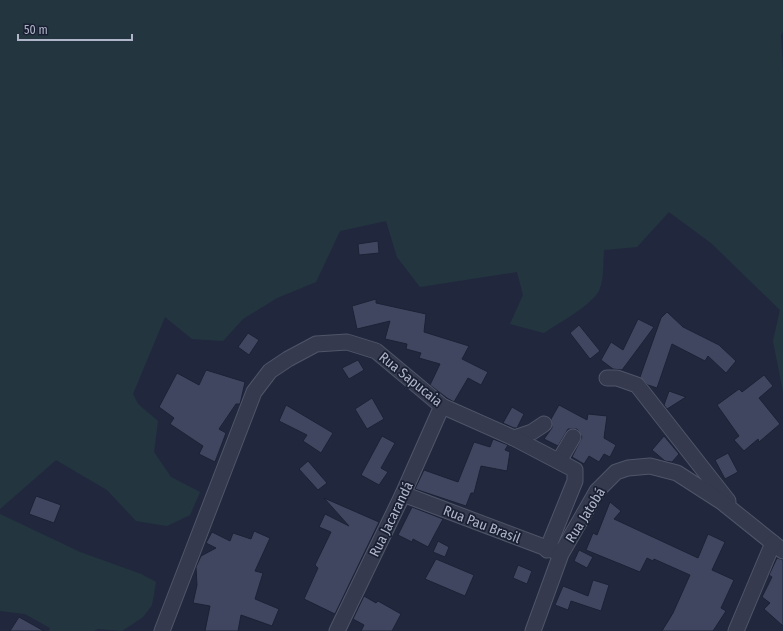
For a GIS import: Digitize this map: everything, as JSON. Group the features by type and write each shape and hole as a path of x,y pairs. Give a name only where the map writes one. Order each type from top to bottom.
{"street":[{"name":"Rua Sapucaia","path":"162,631 254,392 270,371 288,359 316,344 347,342 376,351 442,406 514,438 575,470 575,481 554,552"},
{"path":"607,378 617,378 637,385 741,518"},
{"name":"Rua Jacarandá","path":"337,631 403,494 442,406"},
{"path":"514,438 532,432 544,424"},
{"path":"559,461 573,437"},
{"name":"Rua Jatobá","path":"533,631 554,552 597,491 616,472 628,468 650,466 677,473 722,502 778,547"},
{"name":"Rua Pau Brasil","path":"403,494 554,552"},
{"path":"736,631 778,547"}],"shaded area":[{"path":"0,0 783,0 783,31 781,35 783,73 783,392 773,341 780,310 711,243 669,212 637,247 604,250 602,279 597,294 584,306 544,333 510,324 523,295 517,272 420,287 397,257 386,221 340,231 316,282 277,298 243,319 223,341 192,339 165,317 133,394 138,404 158,421 154,452 171,477 200,492 190,515 167,526 136,521 107,490 56,460 0,509"},
{"path":"0,514 80,552 141,574 156,582 152,605 143,617 122,631 98,629 94,631 49,631 50,628 25,614 0,611"}],"building":[{"path":"378,241 379,253 359,255 358,244"},
{"path":"376,299 376,303 426,314 424,332 469,346 462,359 488,372 481,385 468,378 454,402 430,385 440,364 419,358 421,353 406,349 407,344 385,339 390,321 357,329 352,306"},
{"path":"667,312 683,327 719,345 736,361 726,373 708,356 705,361 672,344 657,388 648,385 640,377 661,318"},
{"path":"638,319 654,327 622,370 613,369 601,360 611,342 623,350"},
{"path":"579,325 600,351 590,359 570,333"},
{"path":"248,333 259,340 249,355 238,347"},
{"path":"358,360 364,370 349,379 342,368"},
{"path":"206,370 245,382 240,404 236,404 219,429 226,433 215,462 199,454 203,446 170,424 174,418 159,407 177,373 199,385"},
{"path":"764,375 773,386 759,398 780,424 759,442 758,439 744,451 734,440 739,436 717,405 739,389 742,392"},
{"path":"669,391 686,397 667,409 664,405"},
{"path":"372,398 384,419 367,429 355,409"},
{"path":"286,405 333,433 321,453 303,441 307,435 279,421"},
{"path":"559,405 587,420 588,414 607,416 604,438 616,445 610,457 604,454 599,462 589,456 584,464 572,457 582,437 577,429 568,429 558,446 544,439 552,428 551,419"},
{"path":"512,407 524,414 517,428 503,423"},
{"path":"382,436 395,443 381,468 388,472 379,485 361,475"},
{"path":"664,436 679,454 672,462 665,461 652,450"},
{"path":"493,439 508,445 505,450 510,452 507,471 481,466 474,493 471,493 466,506 415,489 424,470 458,482 474,442 490,447"},
{"path":"728,453 738,472 725,479 715,460"},
{"path":"308,461 327,483 318,490 299,469"},
{"path":"36,496 61,505 54,523 29,514"},
{"path":"324,498 379,522 335,614 304,599 318,568 315,565 331,532 319,527 325,514 349,526"},
{"path":"610,502 621,511 614,519 698,558 708,534 725,542 712,570 734,580 721,608 726,611 713,631 662,631 673,613 690,575 654,559 653,561 647,558 640,572 586,550 593,533 597,535"},
{"path":"412,507 443,519 428,547 413,539 412,542 398,535"},
{"path":"254,531 270,538 255,571 263,573 255,599 279,609 272,626 241,615 238,631 205,631 210,606 193,603 197,585 196,567 201,556 216,548 206,543 212,532 230,541 233,533 251,539"},
{"path":"438,541 449,547 445,557 433,552"},
{"path":"579,550 593,557 587,568 574,561"},
{"path":"777,558 783,560 783,626 764,609 770,603 762,597 772,577 769,575"},
{"path":"436,559 474,575 465,596 425,579"},
{"path":"518,565 532,571 527,584 513,578"},
{"path":"593,580 609,585 601,611 571,601 568,610 555,605 563,586 588,596"},
{"path":"364,596 376,603 378,601 401,614 392,631 361,631 364,625 353,619"},
{"path":"19,617 44,631 10,631"}]}
